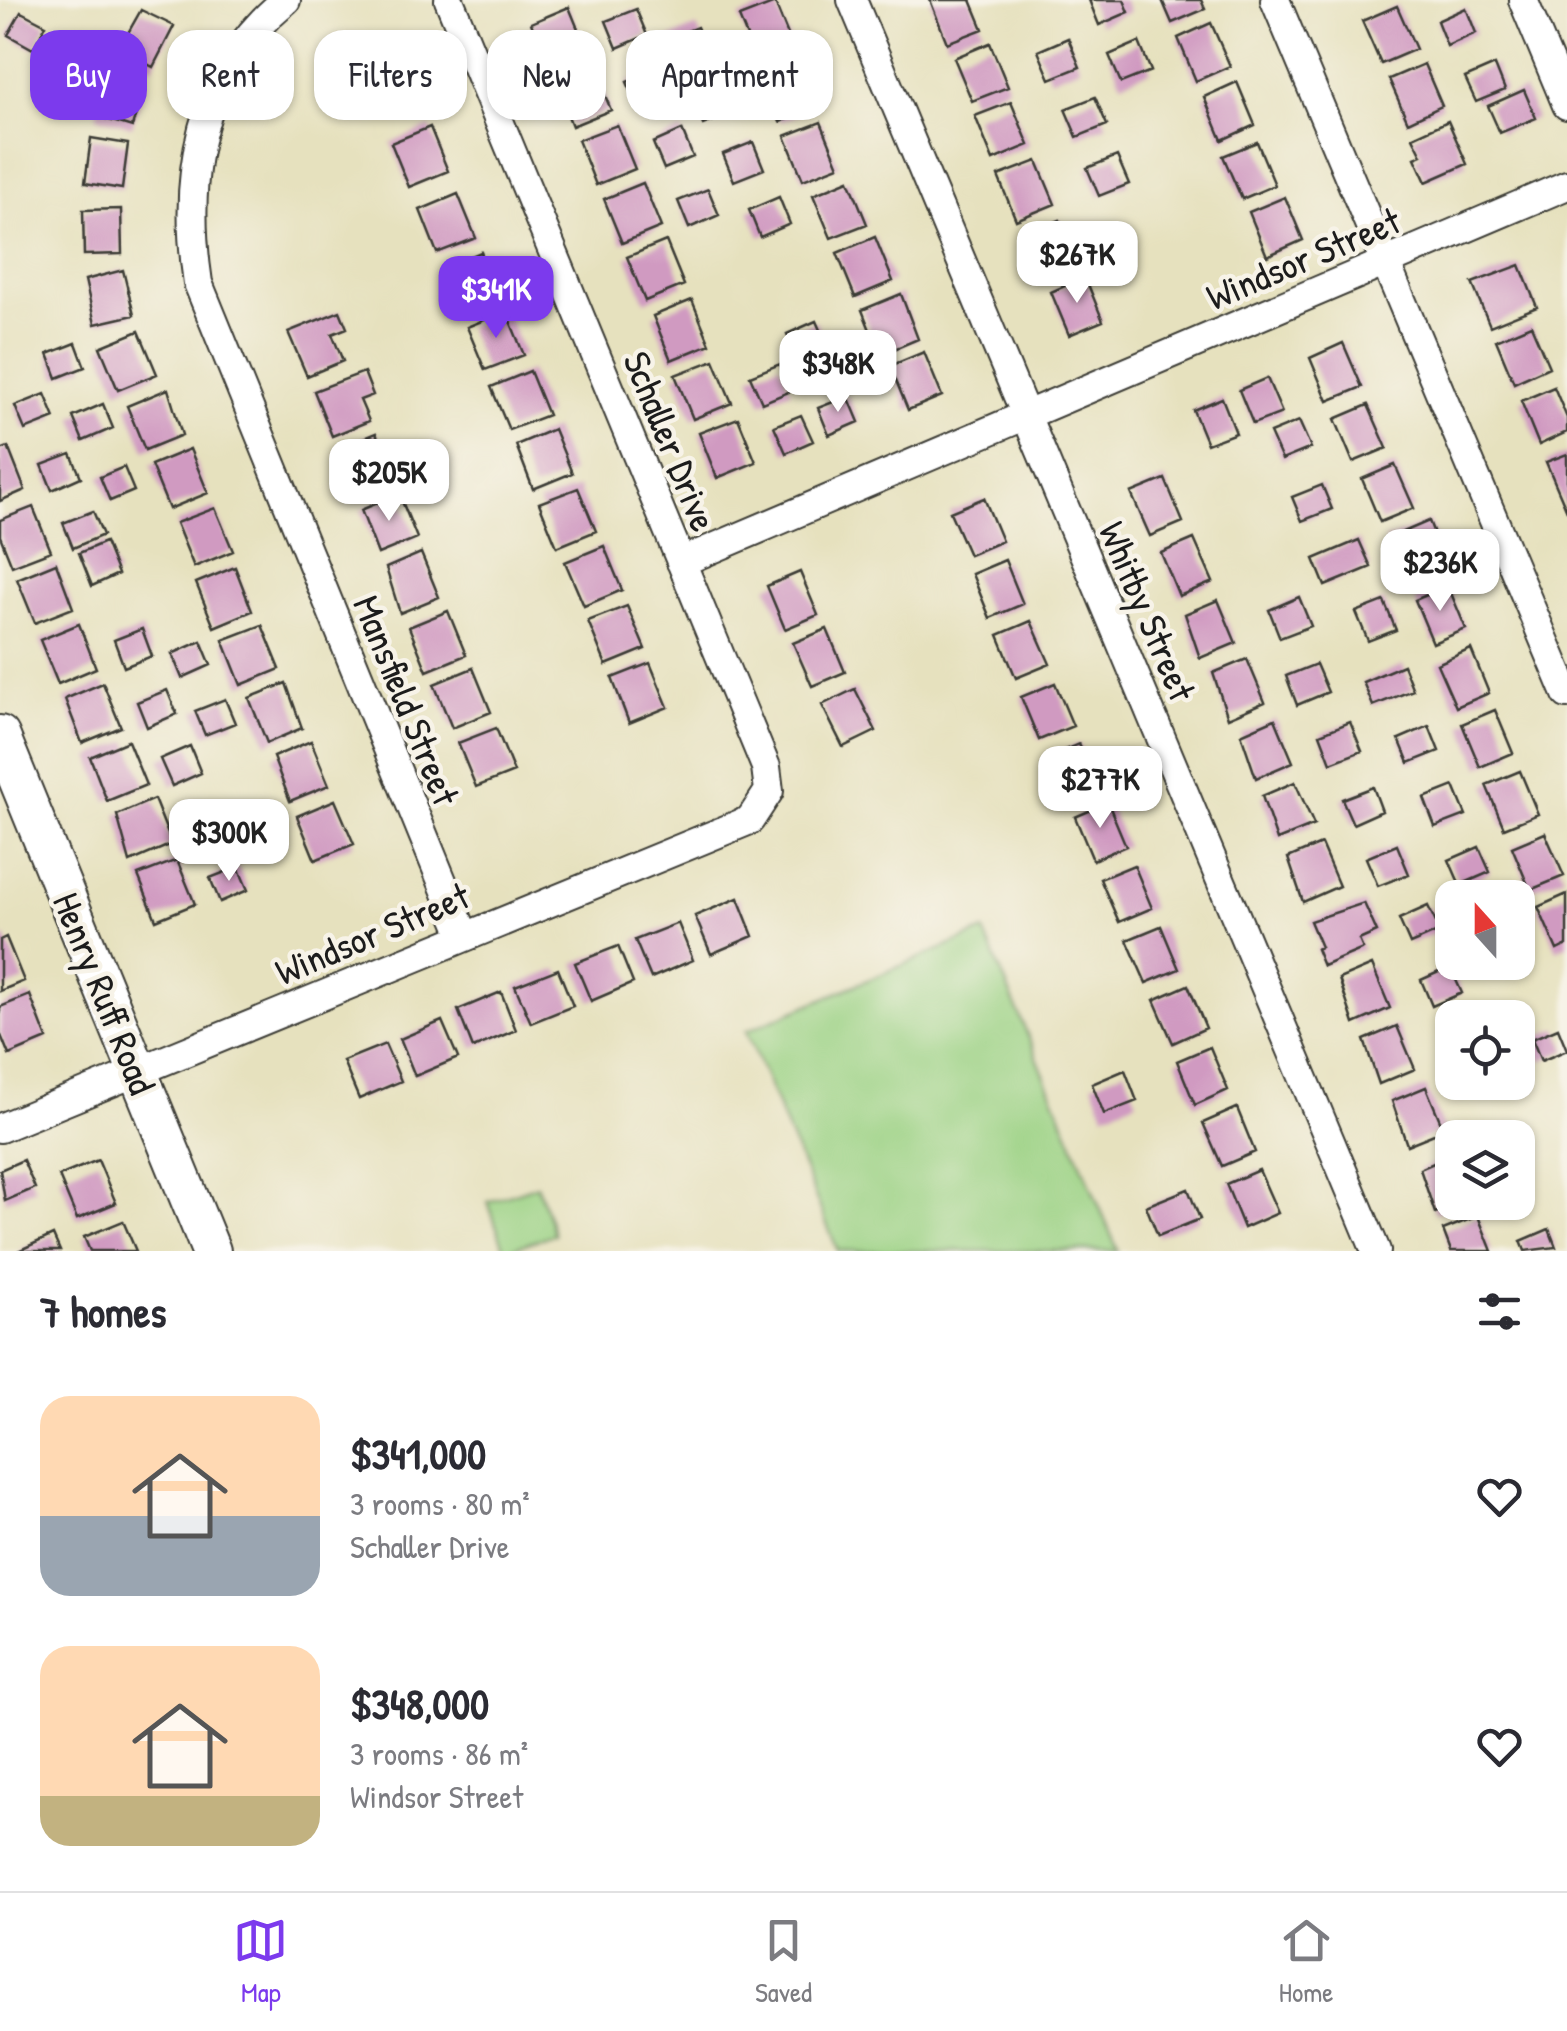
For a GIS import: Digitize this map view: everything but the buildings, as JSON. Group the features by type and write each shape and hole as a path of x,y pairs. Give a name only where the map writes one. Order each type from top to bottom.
{"street":[{"name":"Mansfield Street","path":"286,0 243,45 218,86 199,130 191,180 190,231 198,283 464,935"},
{"name":"Schaller Drive","path":"449,0 766,767 765,800"},
{"name":"Whitby Street","path":"852,0 1376,1251"},
{"path":"1275,0 1567,694"},
{"path":"1524,0 1567,104"},
{"name":"Windsor Street","path":"680,562 1567,185"},
{"name":"Henry Ruff Road","path":"0,735 211,1251"},
{"name":"Windsor Street","path":"0,1128 750,820 765,800"}],"green space":[{"path":"984,931 1118,1251 838,1251 746,1031"},
{"path":"537,1185 554,1234 505,1251 488,1202"}]}
